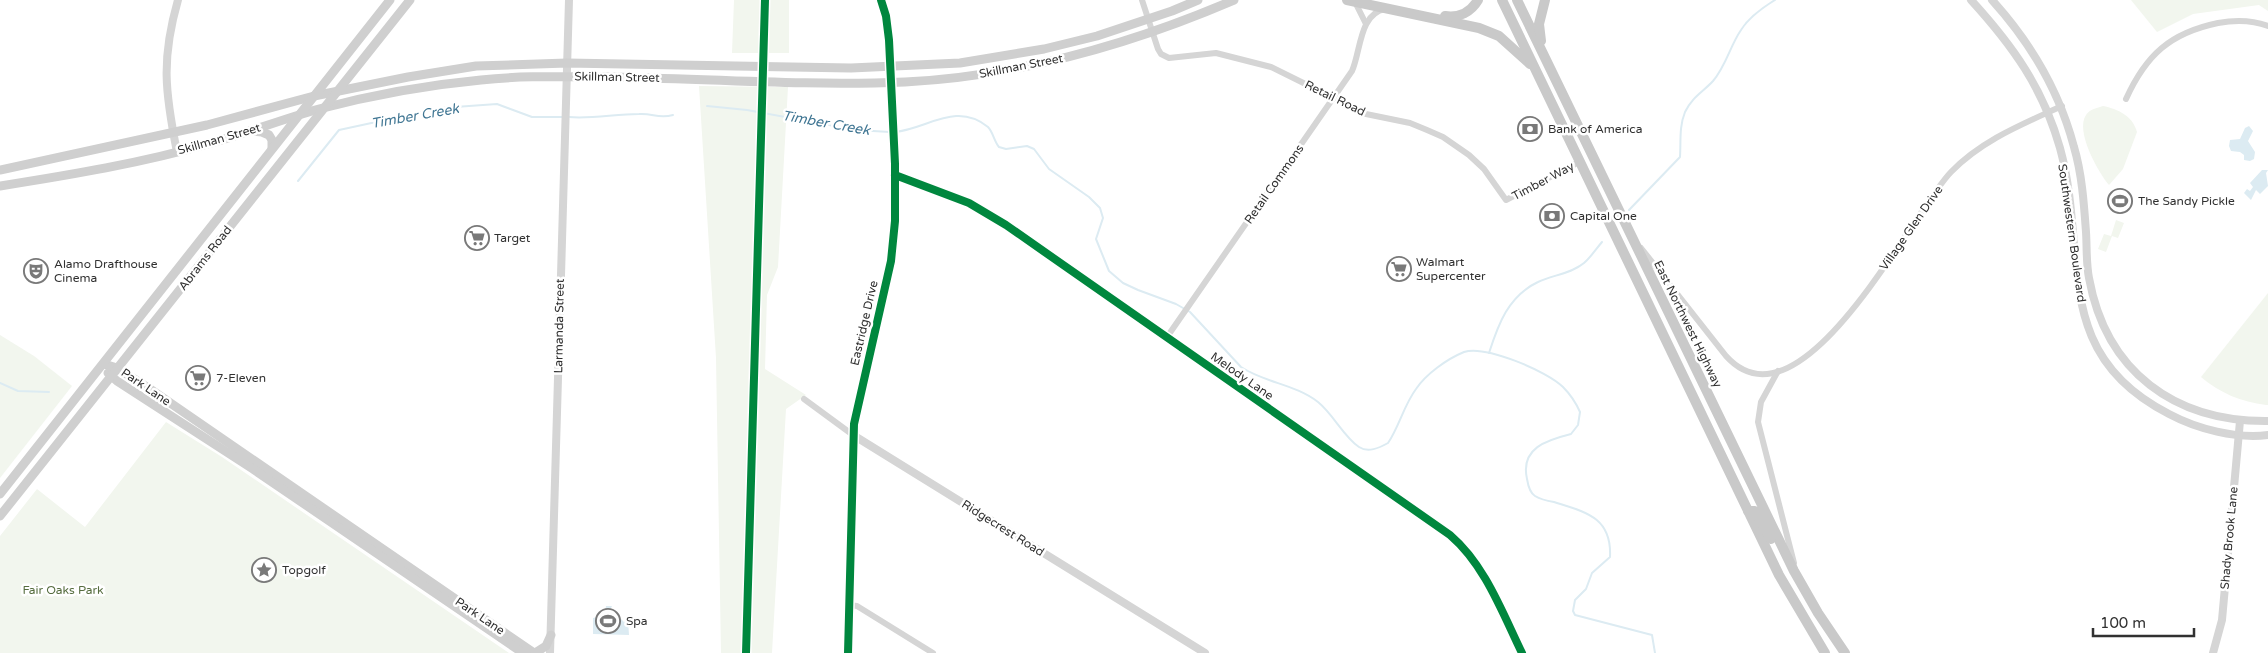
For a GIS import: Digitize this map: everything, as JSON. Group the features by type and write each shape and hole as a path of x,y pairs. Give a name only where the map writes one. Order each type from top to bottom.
{"main road":[{"name":"Abrams Road","path":"0,494 390,0"},
{"name":"Abrams Road","path":"0,516 410,0"},
{"name":"Skillman Street","path":"0,170 173,133 336,91 476,66 567,63 891,68 960,63 1044,49 1097,36 1198,0"},
{"name":"Skillman Street","path":"0,186 177,152 322,109 446,84 494,79 566,77 891,82 980,75 1098,50 1153,33 1234,0"},
{"path":"1367,0 1450,17 1468,12 1478,0"},
{"path":"1502,0 1788,594 1825,653"},
{"name":"East Northwest Highway","path":"1517,0 1794,571 1814,607 1845,653"},
{"path":"1541,47 1539,24 1544,0"},
{"path":"1351,1 1464,24 1494,34 1515,49 1535,68"},
{"path":"1044,49 1047,62"},
{"path":"245,131 268,135 272,140 272,148"},
{"path":"70,155 73,173"},
{"path":"1580,162 1586,159 1602,187 1610,192"},
{"path":"195,247 207,256"},
{"name":"Park Lane","path":"104,364 117,368 535,653"},
{"name":"Park Lane","path":"104,364 110,377 253,469 523,653"},
{"path":"1748,511 1755,511 1758,514 1774,545 1788,558"},
{"path":"535,653 546,646 551,635"}],"street":[{"path":"177,152 165,65 168,36 178,0"},
{"name":"Larmanda Street","path":"550,653 569,0"},
{"name":"Eastridge Drive","path":"848,653 853,435 863,380 891,261 895,227 895,164 891,68 888,31 881,0"},
{"path":"1142,0 1153,33"},
{"name":"Southwestern Boulevard","path":"1971,0 2019,58 2032,79 2048,112 2063,166 2075,271 2084,318 2098,350 2122,382 2158,408 2197,426 2238,434 2268,435"},
{"name":"Southwestern Boulevard","path":"1992,0 2028,44 2044,70 2062,106 2079,167 2089,276 2099,313 2112,343 2132,370 2157,392 2193,410 2240,421 2268,421"},
{"path":"1351,1 1366,24 1375,13 1390,9"},
{"path":"2126,98 2146,62 2176,37 2190,30 2223,22 2253,22 2268,26"},
{"name":"Retail Commons","path":"1167,337 1352,71 1366,24"},
{"name":"Retail Road","path":"1153,33 1158,49 1161,54 1168,58 1203,53 1235,57 1271,67 1366,114 1410,123 1443,137 1484,168 1506,200"},
{"name":"Village Glen Drive","path":"1632,236 1733,364 1741,371 1753,375 1790,368 1823,343 1846,318 1934,192 1954,170 1996,138 2062,106"},
{"name":"Timber Way","path":"1506,200 1580,162"},
{"name":"Melody Lane","path":"895,175 944,192 988,214 1167,337 1459,543 1482,572 1522,653"},
{"path":"1778,371 1760,402 1758,422 1795,564 1794,571"},
{"name":"Ridgecrest Road","path":"804,399 853,435 1205,653"},
{"name":"Shady Brook Lane","path":"2213,653 2222,620 2240,421"},
{"path":"849,605 857,606 933,653"}],"green space":[{"path":"734,0 789,0 789,53 732,53"},
{"path":"2131,0 2268,0 2268,11 2259,5 2193,14 2157,32"},
{"path":"699,86 788,87 778,267 767,295 765,369 806,395 786,409 772,653 721,653 716,358"},
{"path":"2103,106 2124,114 2135,126 2137,132 2123,169 2109,185 2099,171 2089,151 2083,131 2083,122 2086,115 2092,110"},
{"path":"2116,220 2124,223 2118,238 2112,236 2106,252 2098,249 2104,234 2111,236"},
{"path":"2268,293 2268,405 2266,405 2248,402 2231,396 2201,377"},
{"path":"0,335 34,356 72,386 0,478"},
{"name":"Topgolf","path":"166,422 222,457 509,653 0,653 0,536 37,489 85,527"}],"shaded area":[{"path":"2249,126 2253,131 2248,141 2255,152 2254,159 2250,161 2244,160 2244,155 2240,152 2231,151 2229,146 2230,140 2240,139 2245,128"},
{"path":"2262,170 2268,170 2266,173 2268,186 2260,194 2256,190 2251,200 2244,193 2247,189 2250,191 2253,187 2250,183"},
{"name":"Spa","path":"606,606 612,606 608,609 608,617 620,618 624,622 628,620 629,635 593,634 593,618 605,615"}],"waterway":[{"path":"1629,210 1680,157 1682,123 1688,107 1717,75 1744,25 1756,13 1775,0"},
{"name":"Timber Creek","path":"298,181 339,130 441,108 497,104 532,117 564,117"},
{"name":"Timber Creek","path":"707,106 747,110 856,130 890,132"},
{"name":"Timber Creek","path":"569,117 639,114 673,115"},
{"name":"Timber Creek","path":"895,132 953,116 964,116 988,127 999,147 1006,149 1027,146 1034,149 1049,169 1089,197 1100,208 1103,218 1096,239 1109,271 1123,283 1176,304 1190,312 1241,367 1260,377 1300,391 1318,402 1348,437 1362,449 1374,449 1388,443 1408,402 1420,383 1437,367 1464,352 1486,352 1500,356 1530,367 1555,381 1573,399 1580,412 1578,425 1571,434 1553,439 1537,447 1532,453 1526,468 1529,486 1533,495 1537,497 1576,509 1594,518 1606,533 1609,544 1610,557 1592,573 1586,589 1575,600 1573,611 1575,615 1652,635 1655,653"},
{"path":"1489,353 1496,332 1506,312 1519,295 1538,282 1579,267 1602,242"},
{"name":"Timber Creek","path":"0,383 18,391 49,392"}],"cycle path":[{"path":"746,653 765,0"},
{"path":"848,653 854,424 891,261 895,221 895,164 889,40 886,16 881,0"},
{"path":"895,175 969,203 1006,225 1450,535 1473,560 1483,575 1522,653"}],"place":[{"name":"Bank of America","path":"1530,129"},
{"name":"The Sandy Pickle","path":"2120,201"},
{"name":"Capital One","path":"1552,216"},
{"name":"Target","path":"477,238"},
{"name":"Walmart Supercenter","path":"1399,269"},
{"name":"Alamo Drafthouse Cinema","path":"36,271"},
{"name":"7-Eleven","path":"198,378"},
{"name":"Topgolf","path":"264,570"},
{"name":"Spa","path":"608,621"}],"park label":[{"name":"Fair Oaks Park","path":"63,590"}]}
